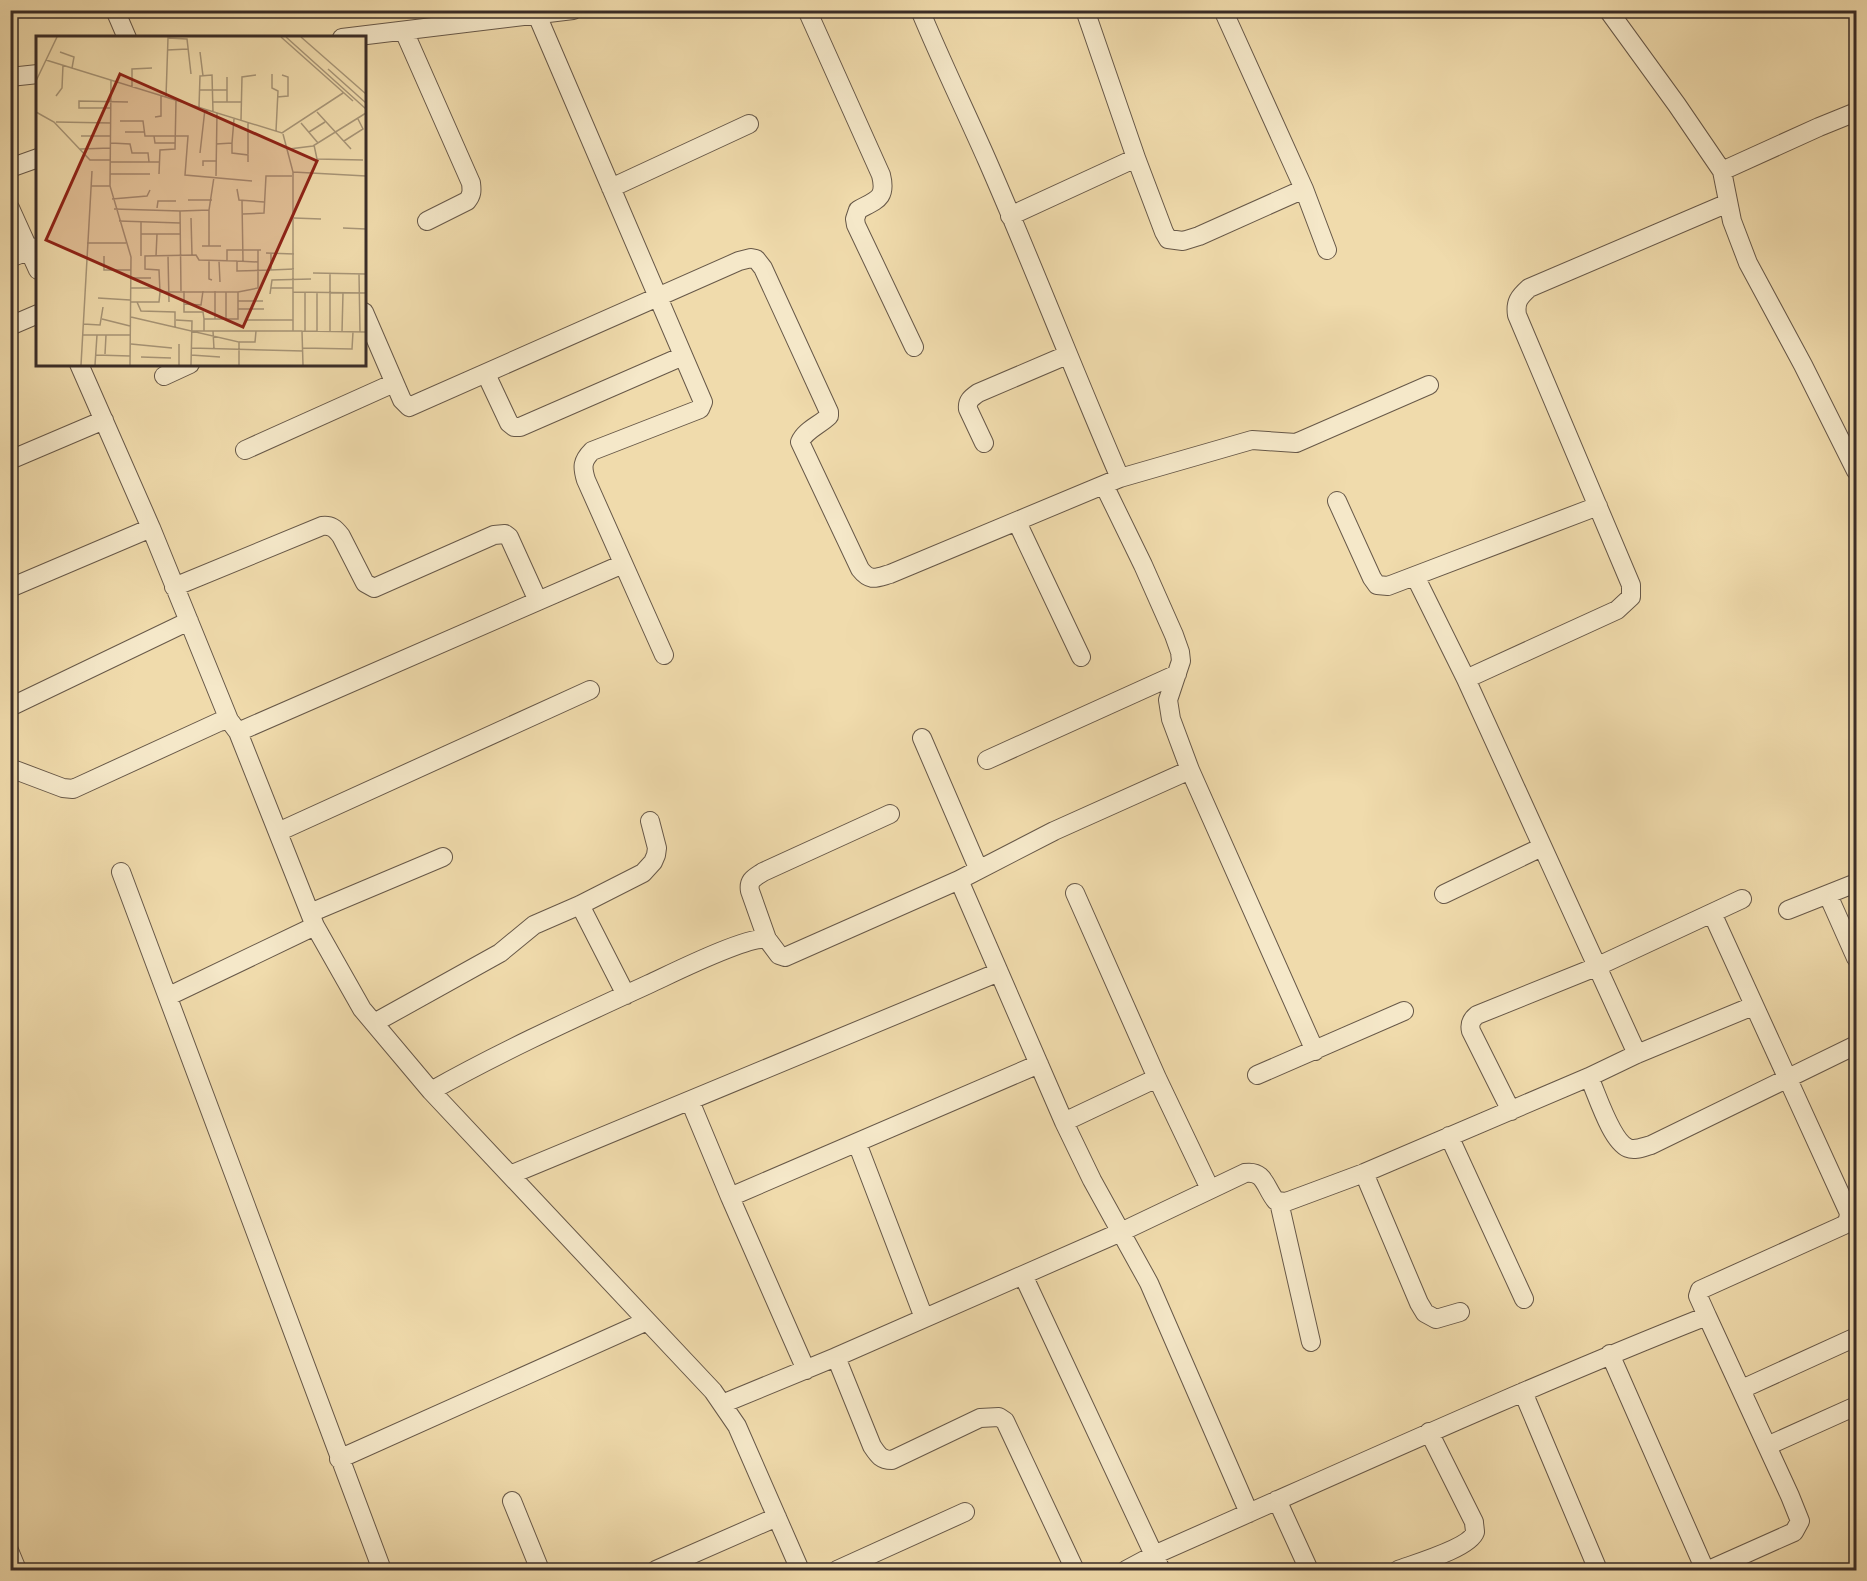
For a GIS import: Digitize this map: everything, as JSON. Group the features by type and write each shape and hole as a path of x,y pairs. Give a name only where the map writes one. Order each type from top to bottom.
{"street":[{"path":"114,10 126,36"},
{"path":"360,36 404,31 445,18 537,15 573,10"},
{"path":"807,10 881,176 883,193 858,210 856,225 914,347"},
{"path":"920,10 986,159 1067,355 1112,481 1174,635 1181,662 1168,700 1171,718 1190,770 1315,1051"},
{"path":"1085,10 1136,158 1168,239 1183,242 1304,189"},
{"path":"1223,10 1304,189 1327,250"},
{"path":"1608,10 1722,171 1737,237 1748,262 1857,471"},
{"path":"537,15 702,398 700,409 592,451 585,458 582,466 586,480 664,655"},
{"path":"404,31 471,183 472,190 471,197 467,201 427,221"},
{"path":"10,77 36,74"},
{"path":"1722,171 1857,112"},
{"path":"611,188 749,124"},
{"path":"1010,216 1136,158"},
{"path":"10,168 36,159"},
{"path":"1466,679 1617,610 1630,597 1631,585 1517,315 1515,305 1529,288 1728,203"},
{"path":"10,208 33,248 10,258"},
{"path":"366,317 404,404 409,407 739,261 756,259 763,268 829,412 829,416 803,436 800,442 860,568 866,576 878,578 1112,481 1252,440 1296,443 1429,385"},
{"path":"10,326 36,315"},
{"path":"984,443 968,409 967,404 970,399 978,393 1067,355"},
{"path":"486,374 509,423 514,427 520,427 682,356"},
{"path":"80,366 151,528 312,919 346,984 374,1023 431,1091 713,1391 737,1426 800,1570"},
{"path":"164,376 186,366"},
{"path":"245,450 394,383"},
{"path":"10,460 104,420"},
{"path":"1337,501 1372,578 1377,585 1388,586 1598,506"},
{"path":"1017,522 1081,657"},
{"path":"174,587 329,525 341,536 365,583 374,588 494,535 505,534 509,537 538,601"},
{"path":"10,588 151,528"},
{"path":"10,768 63,788 73,789 219,722 233,726 623,564"},
{"path":"1415,576 1466,679 1636,1054"},
{"path":"10,706 189,621"},
{"path":"987,760 1177,674"},
{"path":"278,832 590,690"},
{"path":"922,738 978,868"},
{"path":"890,814 752,879 749,885 750,891 767,939 779,955 785,957 959,880 978,868 1054,831 1190,770"},
{"path":"374,1023 500,953 534,925 643,873 653,862 657,848 650,821"},
{"path":"1444,894 1542,847"},
{"path":"169,996 312,919 443,857"},
{"path":"121,872 382,1570"},
{"path":"959,880 1064,1122 1092,1180 1149,1283 1249,1513"},
{"path":"1788,910 1857,883"},
{"path":"1075,893 1157,1078 1210,1189"},
{"path":"1828,894 1857,958"},
{"path":"1511,1111 1471,1031 1472,1019 1596,967 1742,899"},
{"path":"580,905 626,995"},
{"path":"1610,1354 1707,1570 1794,1532 1800,1521 1798,1514 1698,1296 1700,1290 1844,1225 1849,1213 1712,913"},
{"path":"431,1091 492,1058 691,964 748,941 767,939"},
{"path":"510,1175 999,972"},
{"path":"1279,1203 1296,1199 1364,1173 1589,1077 1636,1054 1753,1006"},
{"path":"1257,1075 1404,1011"},
{"path":"1589,1077 1615,1135 1626,1148 1634,1150 1651,1145 1857,1045"},
{"path":"730,1197 1039,1064"},
{"path":"1064,1122 1157,1078"},
{"path":"690,1101 806,1370"},
{"path":"1449,1136 1524,1299"},
{"path":"857,1143 924,1318"},
{"path":"722,1404 806,1370 1121,1232 1245,1173 1254,1172 1259,1174 1273,1198 1279,1203 1311,1342"},
{"path":"1364,1173 1425,1313 1436,1319 1460,1312"},
{"path":"1023,1275 1158,1563"},
{"path":"1126,1570 1158,1563 1277,1500 1610,1354 1707,1316"},
{"path":"339,1459 647,1321"},
{"path":"1742,1389 1857,1337"},
{"path":"836,1357 872,1446 884,1460 892,1460 980,1418 999,1417 1005,1422 1075,1570"},
{"path":"1523,1392 1598,1570"},
{"path":"1767,1446 1857,1406"},
{"path":"1398,1570 1457,1548 1471,1538 1475,1531 1474,1522 1429,1432"},
{"path":"1277,1500 1309,1570"},
{"path":"512,1501 540,1570"},
{"path":"837,1570 964,1512"},
{"path":"656,1570 777,1516"}],"lane":[{"path":"10,1541 22,1570"}]}
